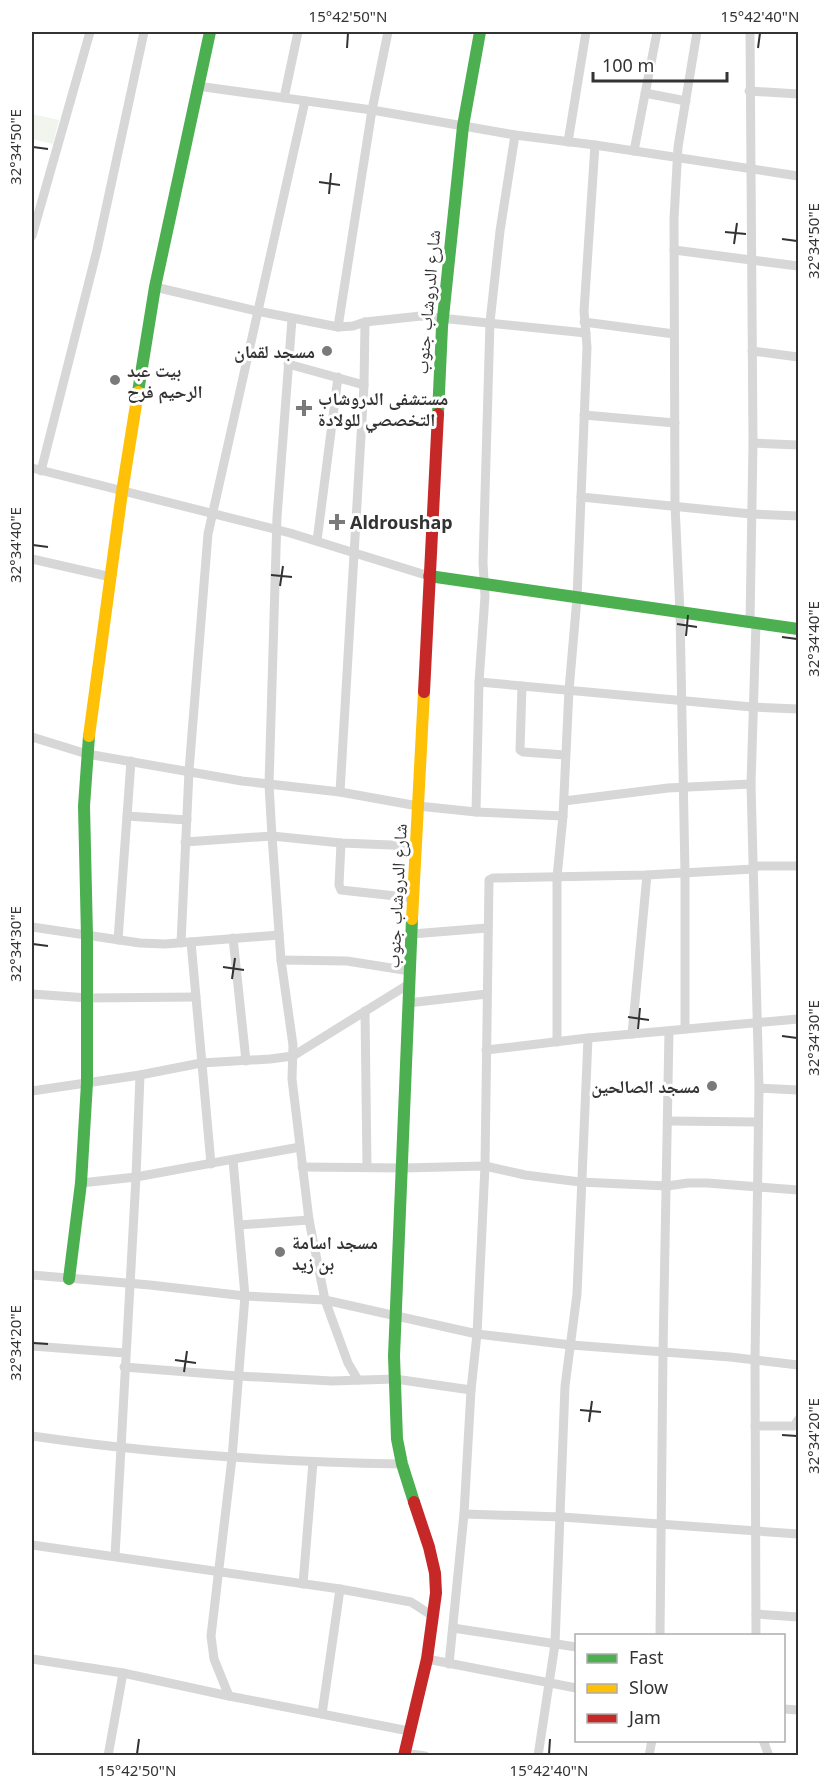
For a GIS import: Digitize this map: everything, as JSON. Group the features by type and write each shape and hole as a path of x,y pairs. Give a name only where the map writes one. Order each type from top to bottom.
{"street":[{"path":"32,236 90,32"},
{"path":"144,32 97,250 34,471 276,530 429,576 798,629"},
{"path":"69,1279 81,1183 87,1083 88,998 84,806 87,754 122,492 155,287 210,32"},
{"path":"284,98 298,32"},
{"path":"338,327 384,32"},
{"name":"شارع الدروشاب جنوب","path":"404,1754 427,1659 436,1593 435,1573 429,1547 402,1464 397,1439 394,1379 411,934 443,318 463,126 480,32"},
{"path":"568,142 586,32"},
{"path":"634,151 657,32"},
{"path":"685,1029 685,873 680,613 675,505 674,250 677,158 697,32"},
{"path":"750,32 753,443 751,784 759,1088 755,1360 756,1634"},
{"path":"197,86 372,110 515,135 798,176"},
{"path":"750,91 798,94"},
{"path":"645,93 686,101"},
{"path":"211,1164 196,997 186,942 185,842 206,554 257,311 305,101"},
{"path":"476,812 485,584 483,562 490,322 500,231 515,135"},
{"path":"557,1042 557,877 564,801 569,690 578,598 587,347 584,322 595,145"},
{"path":"674,250 798,266"},
{"path":"155,287 292,319 338,327 421,316 586,333"},
{"path":"292,319 276,530 269,784 272,836 281,960 293,1044 292,1079 309,1220 325,1300 348,1363 358,1380"},
{"path":"340,792 364,385 365,322"},
{"path":"584,322 674,334"},
{"path":"752,351 798,357"},
{"path":"288,364 364,385"},
{"path":"317,541 338,377"},
{"path":"584,415 675,423"},
{"path":"753,443 798,445"},
{"path":"581,497 751,514 798,516"},
{"path":"32,559 111,577"},
{"path":"480,682 681,701 798,709"},
{"path":"522,686 520,750 566,755"},
{"path":"32,737 87,754 269,784 340,792 418,806 476,812 563,816"},
{"path":"118,940 131,761"},
{"path":"564,801 682,786 751,784"},
{"path":"127,816 187,820"},
{"path":"185,842 272,836 341,843 416,846"},
{"path":"341,843 339,885 341,890 414,898"},
{"path":"449,1664 464,1514 471,1390 477,1334 485,1166 489,880 493,878 647,875 753,869 758,866 798,866"},
{"path":"632,1034 647,875"},
{"path":"32,927 118,940 165,944 279,935"},
{"path":"411,934 487,928"},
{"path":"233,938 246,1061"},
{"path":"281,960 347,962 410,971"},
{"path":"32,1091 140,1075 201,1063 292,1056 409,984"},
{"path":"32,994 88,998 196,997"},
{"path":"408,1003 487,994"},
{"path":"366,1011 367,1167"},
{"path":"486,1050 588,1038 798,1019"},
{"path":"660,1634 669,1031"},
{"path":"538,1755 555,1644 566,1386 577,1294 580,1182 588,1038"},
{"path":"115,1556 140,1075"},
{"path":"759,1088 798,1090"},
{"path":"669,1121 757,1122"},
{"path":"81,1183 136,1177 300,1148"},
{"path":"229,1696 214,1659 211,1636 232,1458 245,1296 233,1160"},
{"path":"302,1167 485,1166 525,1175 580,1182 667,1186 697,1183 798,1190"},
{"path":"239,1225 309,1220"},
{"path":"32,1275 245,1296 325,1300 477,1334 571,1345 798,1365"},
{"path":"32,1346 125,1353"},
{"path":"124,1367 238,1376 394,1379 471,1390"},
{"path":"755,1426 794,1426 798,1420"},
{"path":"32,1436 120,1449 232,1458 402,1464"},
{"path":"303,1584 312,1462"},
{"path":"464,1514 562,1517 798,1534"},
{"path":"32,1545 340,1589 411,1602 434,1617"},
{"path":"322,1714 340,1589"},
{"path":"756,1614 798,1617"},
{"path":"453,1628 575,1647"},
{"path":"32,1659 123,1673 409,1731"},
{"path":"427,1659 575,1688"},
{"path":"108,1755 123,1673"},
{"path":"404,1754 425,1755"}],"shaded area":[{"path":"32,114 59,120 53,144 32,139"}],"traffic: fast":[{"path":"138,392 155,287 210,32"},
{"path":"438,414 442,327 463,126 480,32"},
{"path":"429,576 798,629"},
{"path":"69,1279 81,1183 87,1083 84,806 89,736"},
{"path":"412,919 394,1356 397,1439 414,1502"}],"traffic: slow":[{"path":"89,736 138,392"},
{"path":"412,919 424,692"}],"traffic: jam":[{"path":"424,692 438,414"},
{"path":"404,1756 427,1659 436,1593 435,1573 429,1547 414,1502"}],"place":[{"name":"مسجد لقمان","path":"327,351"},
{"name":"بيت عبد الرحيم فرح","path":"115,380"},
{"name":"مستشفى الدروشاب التخصصي للولادة","path":"304,408"},
{"name":"Aldroushap","path":"337,522"},
{"name":"مسجد الصالحين","path":"712,1086"},
{"name":"مسجد اسامة بن زيد","path":"280,1252"}]}
